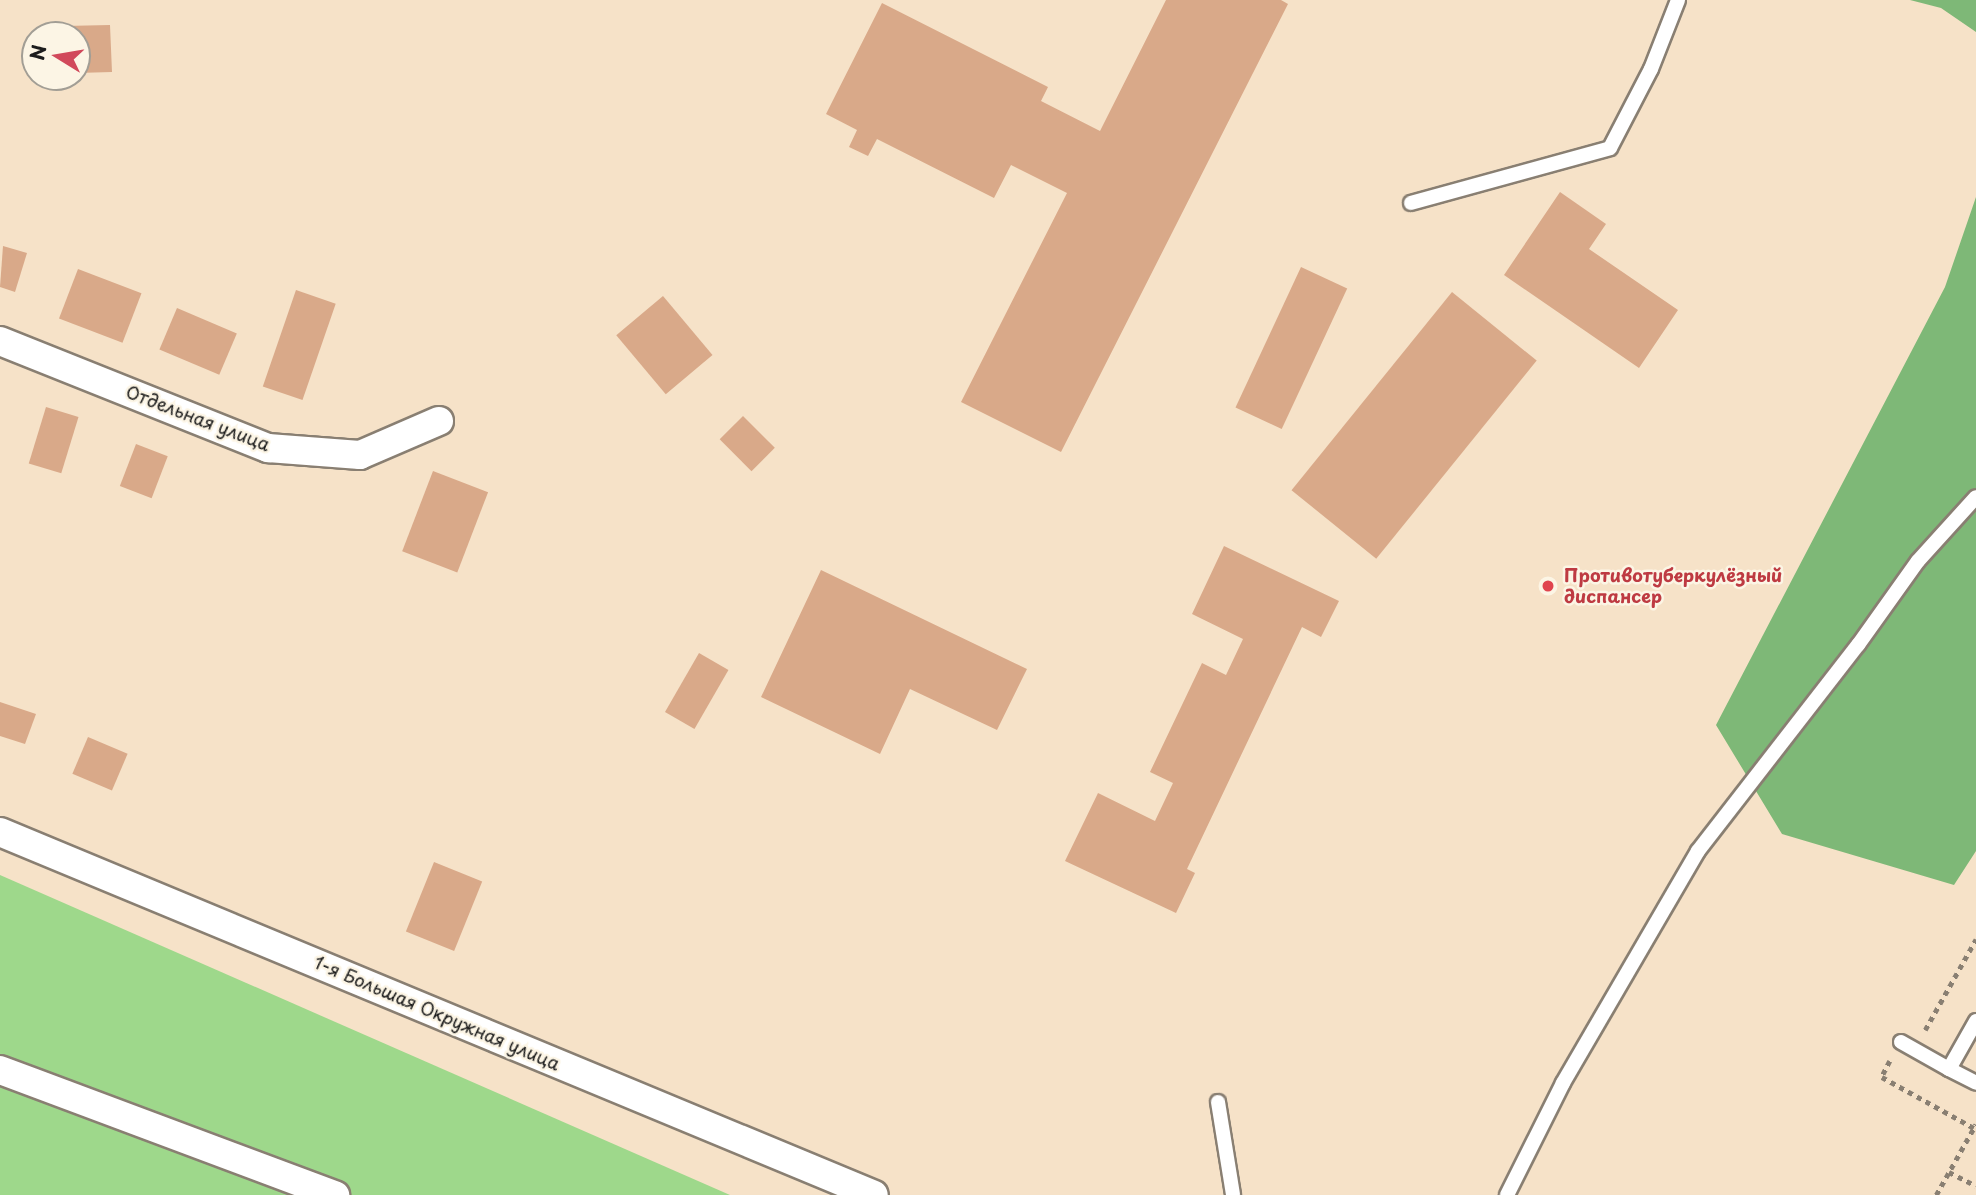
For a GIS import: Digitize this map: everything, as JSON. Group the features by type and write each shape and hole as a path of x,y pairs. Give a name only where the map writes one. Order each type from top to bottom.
{"street":[{"name":"Отдельная улица","path":"0,341 268,448 360,455 439,421"},
{"name":"1-я Большая Окружная улица","path":"0,832 874,1195"},
{"path":"0,1069 335,1195"}],"lane":[{"path":"1411,203 1610,148 1651,69 1678,0"},
{"path":"1507,1195 1563,1083 1698,851 1858,645 1918,561 1976,497"},
{"path":"1950,1069 1976,1021"},
{"path":"1901,1042 1976,1083"},
{"path":"1218,1102 1233,1195"}],"path":[{"path":"1915,1049 1976,939"},
{"path":"1901,1042 1882,1077 1975,1126 1936,1195"},
{"path":"1949,1172 1976,1186"}],"green space":[{"path":"1910,0 1976,0 1976,32 1941,8"},
{"path":"1976,197 1976,851 1954,885 1782,834 1716,725 1945,287"},
{"path":"0,875 730,1195 0,1195"}],"building":[{"path":"1166,0 1281,0 1288,4 1061,452 961,402 1067,193 1011,165 994,198 877,139 868,156 849,147 857,130 826,114 882,3 1048,87 1041,101 1100,131"},
{"path":"91,25 110,25 112,72 91,73"},
{"path":"1560,192 1606,224 1589,249 1678,310 1639,368 1504,275"},
{"path":"3,246 27,253 15,292 0,287"},
{"path":"1301,267 1347,289 1282,429 1235,407"},
{"path":"78,269 141,293 122,343 59,318"},
{"path":"296,290 336,304 303,400 263,386"},
{"path":"1452,292 1537,361 1376,559 1292,490"},
{"path":"663,296 712,355 666,394 616,335"},
{"path":"177,308 237,333 219,375 159,349"},
{"path":"46,407 79,417 61,473 29,463"},
{"path":"743,416 775,448 751,471 720,439"},
{"path":"136,444 168,456 152,498 120,486"},
{"path":"433,471 488,492 457,572 402,551"},
{"path":"1224,546 1339,601 1321,637 1302,627 1187,869 1195,873 1176,913 1065,861 1098,793 1155,821 1173,783 1150,772 1202,663 1226,675 1243,639 1192,614"},
{"path":"821,570 1027,669 997,730 910,689 880,754 761,697"},
{"path":"699,653 728,670 694,729 665,712"},
{"path":"0,702 36,714 25,744 0,736"},
{"path":"88,737 128,754 112,791 72,774"},
{"path":"434,862 482,881 454,951 406,932"}],"place":[{"name":"Противотуберкулёзный диспансер","path":"1548,586"}]}
